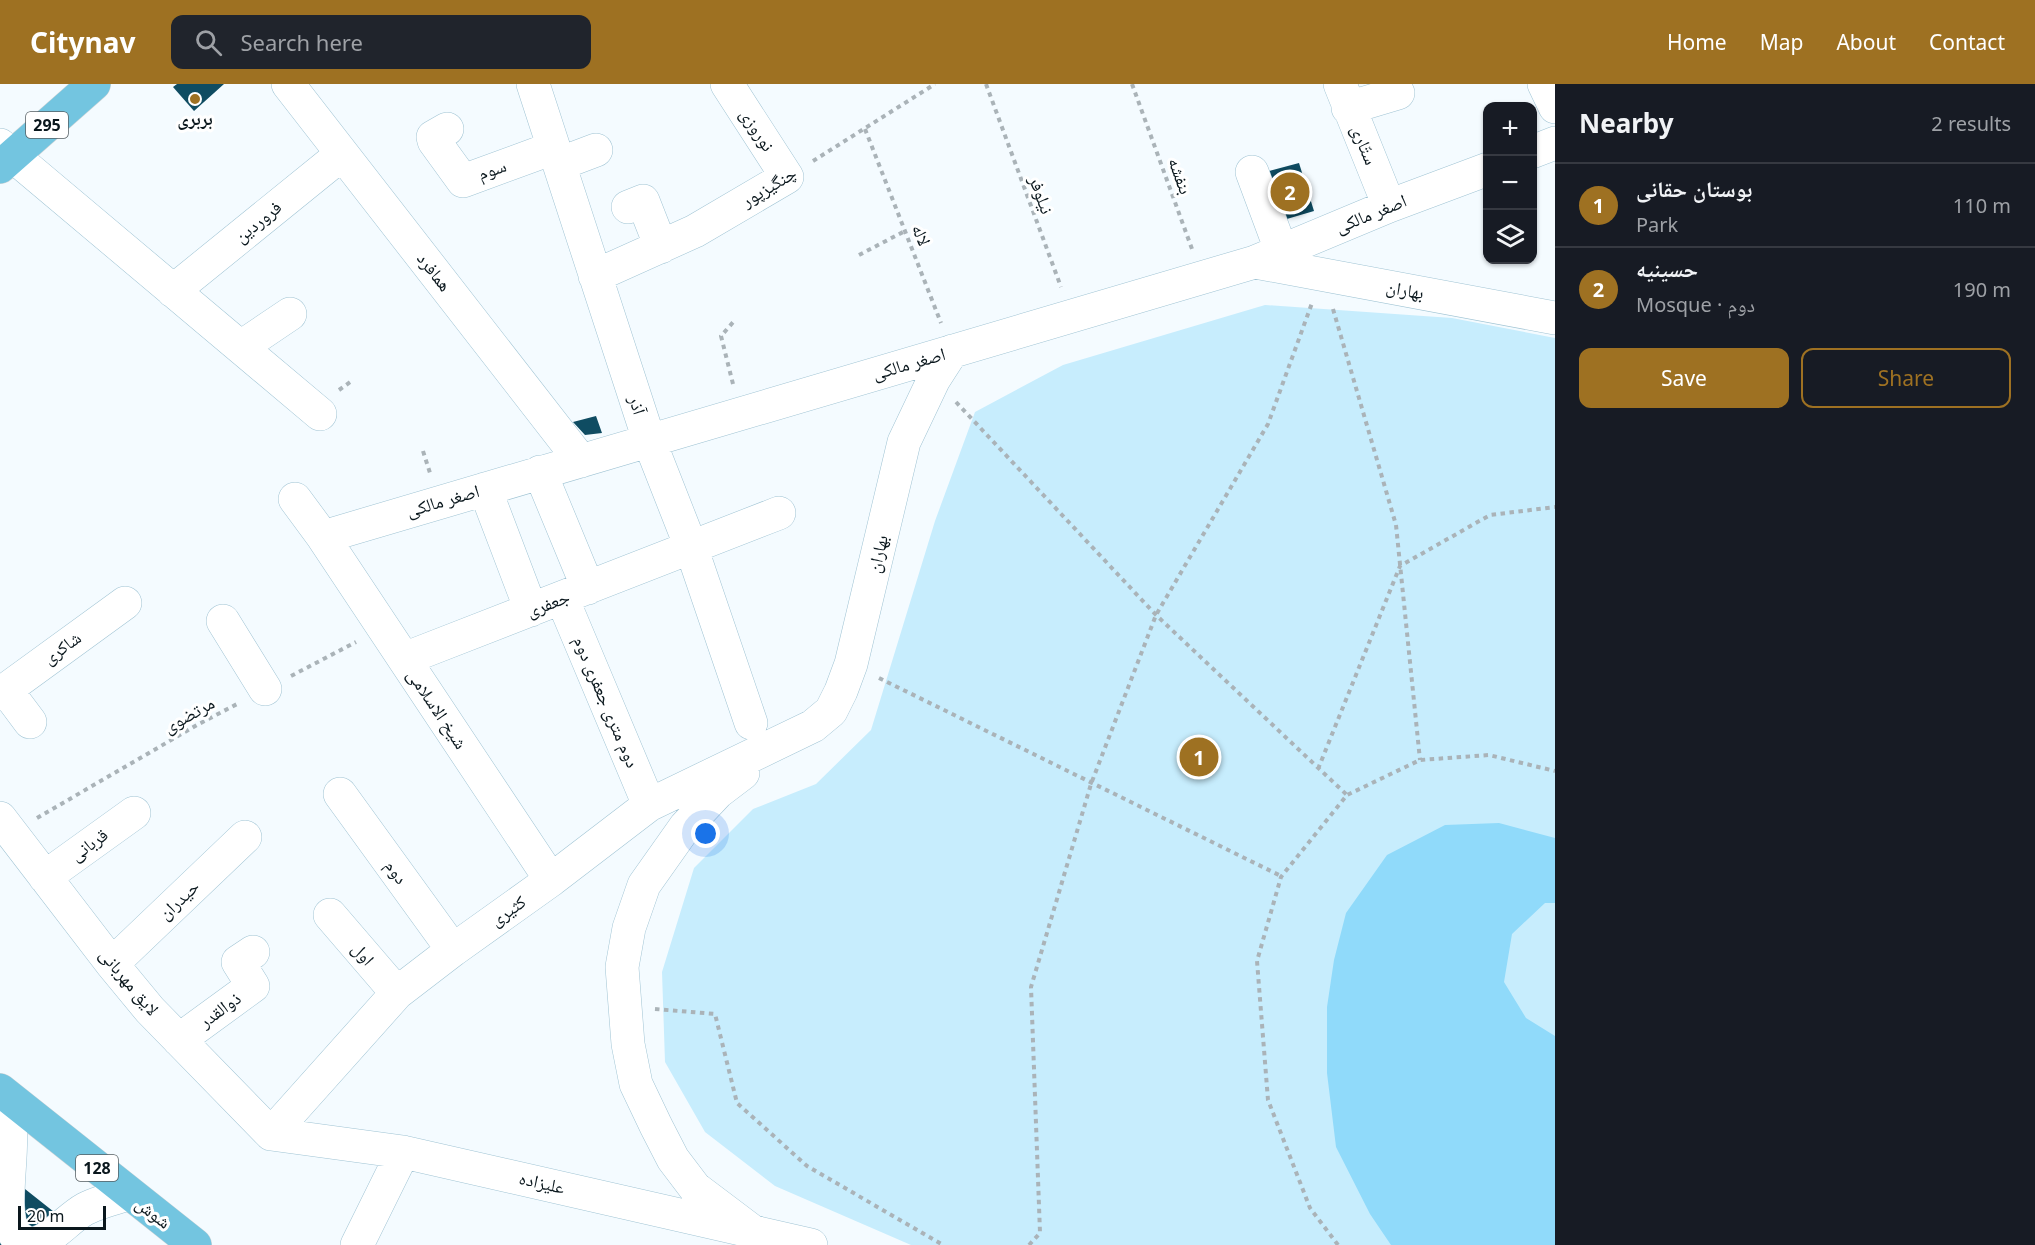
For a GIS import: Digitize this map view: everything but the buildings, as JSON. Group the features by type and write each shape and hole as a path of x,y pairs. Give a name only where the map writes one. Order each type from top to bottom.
{"main road":[{"name":"295","path":"4,156 94,84"},
{"name":"شوش","path":"0,1089 195,1245"}],"street":[{"name":"همافرد","path":"288,84 581,461"},
{"name":"آذر","path":"532,84 649,440 691,547 751,723"},
{"name":"نوروزی","path":"727,84 787,177"},
{"path":"1544,84 1555,107"},
{"path":"1344,96 1398,93"},
{"name":"ستّاری","path":"1344,96 1389,206"},
{"name":"سوم","path":"447,129 436,134 433,137 434,141 463,181 556,156"},
{"path":"1537,151 1555,144"},
{"path":"556,156 596,150"},
{"name":"فروردین","path":"173,291 342,154"},
{"path":"4,156 173,291 321,414"},
{"name":"اصغر مالکی","path":"323,537 1203,278 1268,256 1389,206 1483,171"},
{"path":"1252,172 1268,256"},
{"name":"چنگیزپور","path":"595,276 695,231 787,177"},
{"path":"628,207 643,201 661,247"},
{"name":"بهاران","path":"1268,256 1322,274 1555,318"},
{"path":"241,347 290,314"},
{"name":"بهاران","path":"786,740 813,726 831,711 841,691 851,664 904,442 934,379 952,351"},
{"name":"دوم متری جعفری دوم","path":"540,472 575,593 649,805"},
{"path":"484,489 531,610"},
{"name":"شیخ الاسلامی","path":"295,499 323,537 551,880"},
{"path":"691,547 779,513"},
{"name":"جعفری","path":"404,658 691,547"},
{"name":"شاکری","path":"3,692 124,603"},
{"path":"224,621 265,689"},
{"path":"3,692 30,722"},
{"path":"752,1231 695,1188 674,1159 636,1084 628,1044 622,967 629,928 644,885 685,827 718,792 786,740"},
{"name":"کثیری","path":"272,1134 396,993 649,805 786,740"},
{"name":"دوم","path":"340,794 453,950"},
{"name":"قربانی","path":"45,877 134,813"},
{"name":"لایق مهربانی","path":"6,826 150,1010 272,1134"},
{"name":"حیدران","path":"112,964 246,837"},
{"name":"اول","path":"330,915 396,993"},
{"name":"ذوالقدر","path":"179,1040 253,986 238,962 253,952"},
{"path":"0,1099 10,1124 10,1148 2,1198 3,1217 9,1230 24,1242 36,1243 84,1209 129,1194"},
{"name":"علیزاده","path":"272,1134 403,1152 811,1245"},
{"path":"357,1245 403,1152"}],"path":[{"name":"چنگیزپور","path":"787,177 935,84"},
{"name":"نیلوفر","path":"986,84 1071,316"},
{"name":"بنفشه","path":"1132,84 1203,278"},
{"name":"لاله","path":"865,129 952,351"},
{"path":"859,255 905,231"},
{"path":"1322,274 1396,525 1420,760"},
{"path":"1029,1245 1040,1233 1031,987 1091,784 1156,615 1268,424 1322,274"},
{"path":"735,320 721,336 741,413"},
{"path":"934,379 1156,615 1347,795"},
{"path":"1318,769 1400,566 1490,514 1555,507"},
{"name":"مرتضوی","path":"6,826 383,627"},
{"path":"851,664 1281,877"},
{"path":"1338,1245 1310,1208 1268,1100 1257,961 1281,877 1347,795 1420,760 1489,755 1555,771"},
{"path":"624,1006 715,1014 738,1103 807,1166 943,1245"}],"shaded area":[{"path":"1265,305 1452,318 1555,338 1555,1245 911,1245 775,1186 705,1132 665,1062 662,972 694,868 753,809 816,784 871,730 935,521 975,412 1063,365"}],"water":[{"path":"1499,823 1555,838 1555,903 1545,903 1512,934 1504,982 1526,1018 1555,1036 1555,1245 1391,1245 1370,1214 1336,1147 1327,1073 1327,1007 1334,960 1346,913 1387,855 1445,825"}],"place":[{"name":"بربری","path":"195,99"},
{"name":"حسینیه","path":"1290,192"},
{"name":"بوستان حقانی","path":"1199,757"}]}
